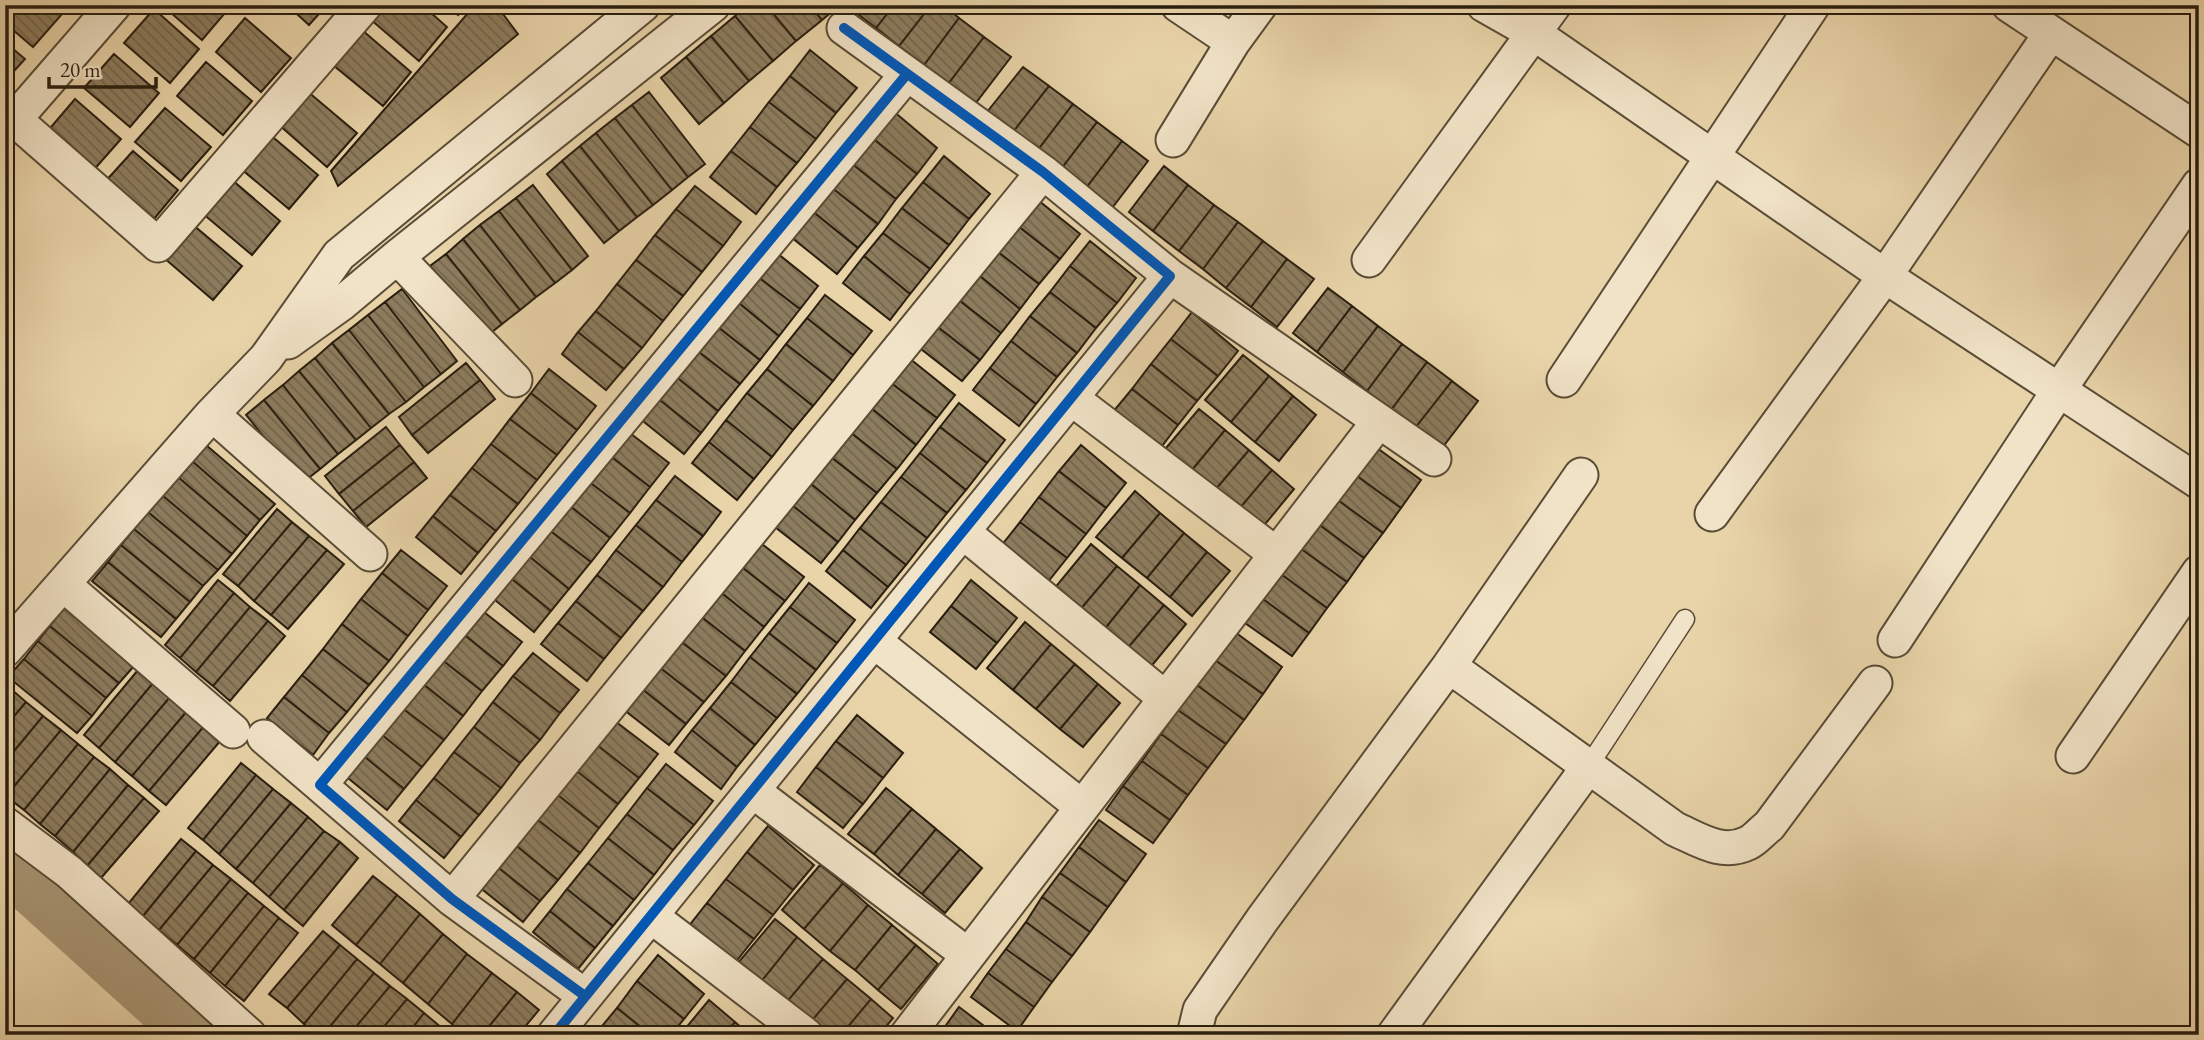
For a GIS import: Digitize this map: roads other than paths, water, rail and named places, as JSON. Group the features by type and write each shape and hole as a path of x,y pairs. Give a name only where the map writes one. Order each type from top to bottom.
{"street":[{"path":"114,5 10,115 158,245 365,5"},
{"path":"5,650 212,414 266,358 339,255 643,5"},
{"path":"266,358 341,304 713,5"},
{"path":"1178,5 1233,42"},
{"path":"1173,140 1233,42 1261,5"},
{"path":"1484,5 1535,34 1885,276 2199,482"},
{"path":"1369,260 1554,5"},
{"path":"1564,380 1813,5"},
{"path":"2010,5 2199,131"},
{"path":"844,28 1043,172 1170,276 1434,459"},
{"path":"1712,513 1885,276 2051,33"},
{"path":"320,785 907,74"},
{"path":"452,899 1043,172"},
{"path":"1895,640 2059,390 2199,185"},
{"path":"397,257 515,380"},
{"path":"554,1035 1170,276"},
{"path":"1071,398 1276,554"},
{"path":"212,414 370,554"},
{"path":"906,1035 1379,421"},
{"path":"1194,1035 1200,1010 1262,920 1449,666 1581,475"},
{"path":"963,532 1165,698"},
{"path":"2073,756 2199,572"},
{"path":"63,584 248,734 320,785 452,899 585,996"},
{"path":"874,640 1082,807"},
{"path":"1449,666 1675,829 1716,847 1732,848 1749,843 1769,825 1875,683"},
{"path":"1394,1035 1588,767"},
{"path":"753,790 968,955"},
{"path":"5,824 69,872 249,1035"},
{"path":"651,916 806,1035"}],"lane":[{"path":"1588,767 1685,619"}],"waterway":[{"path":"5,856 203,1035"}]}
